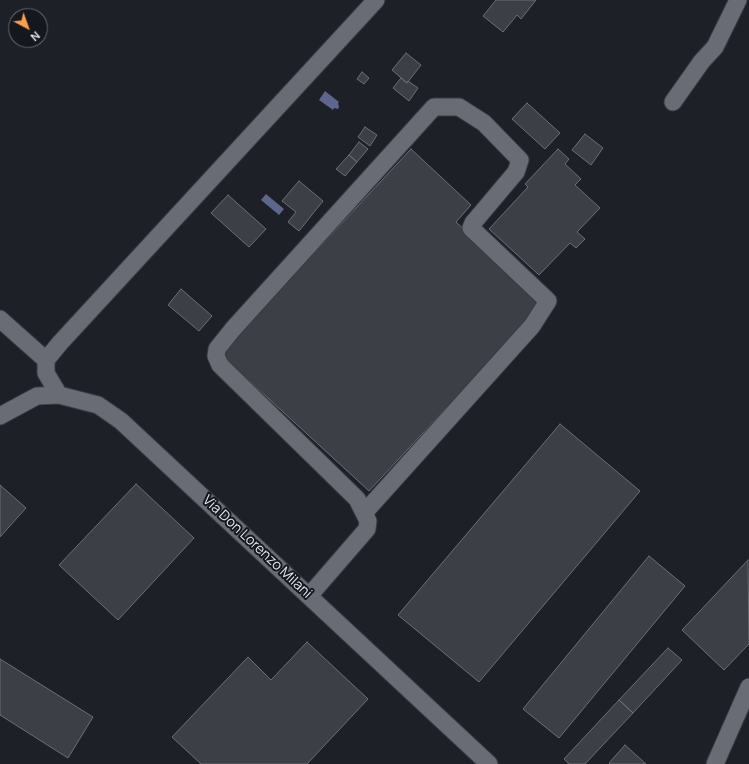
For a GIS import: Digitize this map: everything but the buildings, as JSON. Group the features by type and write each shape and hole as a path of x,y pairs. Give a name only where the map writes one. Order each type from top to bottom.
{"street":[{"path":"59,395 46,372 46,360 376,0"},
{"path":"673,102 702,61 715,47 738,0"},
{"path":"309,596 367,529 368,521 364,513 357,499 223,368 216,356 217,349 233,329 434,107 459,107 484,123 520,160 516,172 473,223 471,228 548,301 532,326 364,513"},
{"path":"0,319 46,360"},
{"name":"Via Don Lorenzo Milani","path":"0,416 38,396 59,395 98,405 121,421 489,764"},
{"path":"715,764 749,687"}],"water":[{"path":"325,91 339,102 338,109 334,108 333,110 319,100"},
{"path":"266,194 284,209 279,215 261,200"}]}
